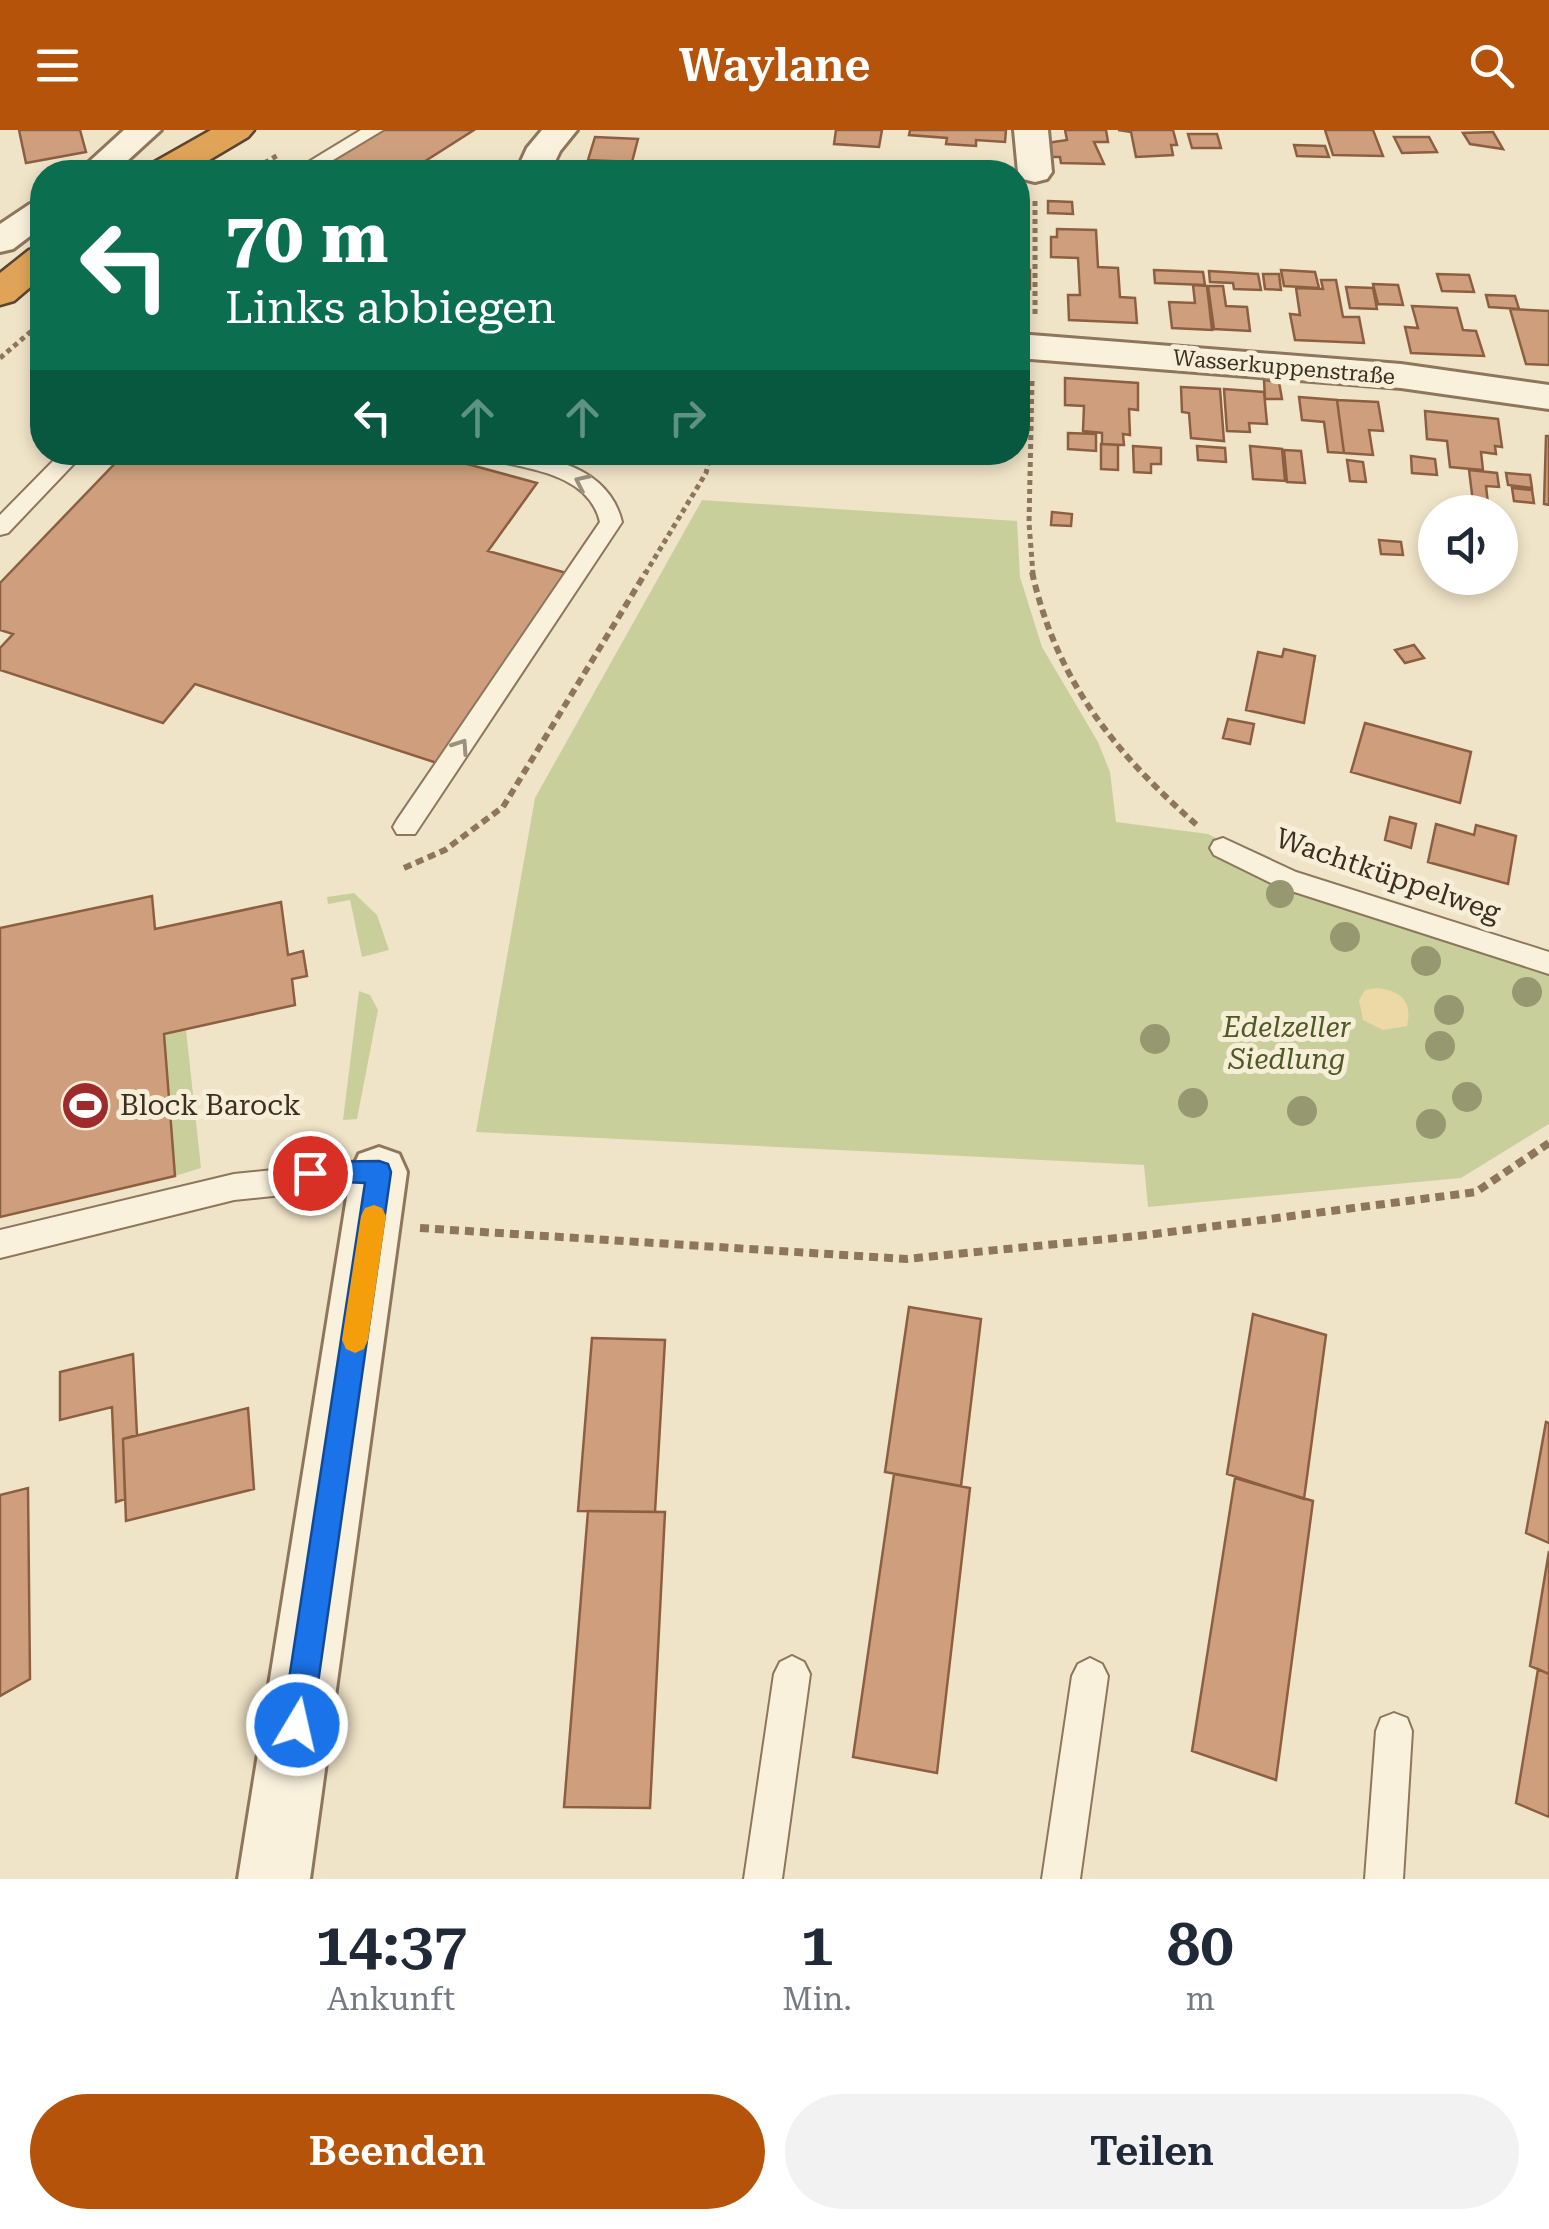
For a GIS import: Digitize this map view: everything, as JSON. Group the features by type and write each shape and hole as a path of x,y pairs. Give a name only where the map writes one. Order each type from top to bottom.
{"highway":[{"path":"185,160 236,130"},
{"path":"0,292 30,268"}],"street":[{"path":"109,160 144,130"},
{"path":"538,160 560,130"},
{"path":"1031,130 1035,172"},
{"path":"0,241 30,220"},
{"name":"Wasserkuppenstraße","path":"1030,346 1401,376 1549,397"},
{"path":"274,1879 376,1198"}],"lane":[{"path":"322,160 374,130"},
{"path":"0,528 61,465"},
{"path":"406,827 612,522 611,508 594,486 533,465"},
{"name":"Wachtküppelweg","path":"1223,848 1288,880 1549,963"},
{"path":"0,1244 225,1186 310,1173 376,1198"},
{"path":"763,1879 792,1674"},
{"path":"1062,1879 1090,1676"},
{"path":"1384,1879 1394,1731"}],"path":[{"path":"1030,296 1035,172"},
{"path":"0,358 30,332"},
{"path":"404,868 445,850 503,807 708,465"},
{"path":"1029,465 1029,544 1039,597 1054,640 1087,704 1116,748 1154,788 1223,848"},
{"path":"376,1198 906,1259 1146,1235 1476,1192 1549,1143"}],"green space":[{"name":"Edelzeller Siedlung","path":"702,500 1017,521 1020,577 1042,647 1098,742 1110,772 1116,822 1208,834 1342,901 1549,972 1549,1124 1461,1178 1148,1207 1144,1165 476,1132 535,798"},
{"path":"354,893 377,915 389,950 362,957 350,900 328,904 327,897"},
{"path":"359,991 370,995 378,1010 357,1119 343,1120"},
{"path":"186,1030 201,1168 175,1176 164,1034"}],"sand":[{"path":"1376,988 1403,998 1408,1010 1407,1026 1383,1030 1363,1020 1359,1000 1365,990"}],"building":[{"path":"19,130 80,130 86,152 26,163"},
{"path":"382,130 474,130 427,160 334,160"},
{"path":"836,130 882,130 879,147 834,144"},
{"path":"910,130 1006,130 1005,142 976,140 976,146 946,144 947,138 909,135"},
{"path":"1065,130 1106,130 1108,142 1094,142 1104,164 1061,163 1060,157 1042,157 1040,144 1067,140"},
{"path":"1118,130 1173,130 1177,145 1171,145 1173,155 1136,157 1131,132"},
{"path":"1325,130 1373,130 1383,156 1333,155"},
{"path":"1493,132 1503,149 1470,144 1463,133"},
{"path":"1188,134 1217,134 1221,148 1192,148"},
{"path":"595,137 638,139 633,160 588,160"},
{"path":"1394,137 1429,137 1437,152 1402,153"},
{"path":"1294,145 1325,146 1329,157 1297,156"},
{"path":"1048,201 1072,202 1073,214 1048,213"},
{"path":"1057,229 1096,230 1098,267 1118,268 1120,297 1135,298 1137,323 1069,320 1068,295 1080,295 1078,258 1051,257 1051,237 1057,237"},
{"path":"1154,270 1203,272 1205,285 1155,283"},
{"path":"1281,270 1315,272 1319,288 1284,286"},
{"path":"1209,271 1258,274 1261,290 1234,289 1233,283 1210,282"},
{"path":"1263,274 1279,274 1281,290 1265,289"},
{"path":"1437,274 1469,275 1474,292 1442,291"},
{"path":"1321,280 1336,280 1343,317 1359,317 1364,343 1295,340 1290,314 1300,315 1296,288 1323,289"},
{"path":"1373,284 1398,285 1403,305 1378,304"},
{"path":"1193,285 1207,286 1212,330 1172,328 1169,302 1195,303"},
{"path":"1208,286 1223,286 1226,306 1247,307 1250,331 1214,329"},
{"path":"1346,287 1373,288 1377,309 1350,308"},
{"path":"1486,295 1515,296 1519,309 1489,307"},
{"path":"1412,306 1457,308 1463,330 1476,331 1484,356 1411,353 1405,327 1418,328"},
{"path":"1510,309 1549,311 1549,365 1526,364"},
{"path":"1065,378 1138,383 1138,410 1129,409 1130,435 1123,434 1124,445 1102,444 1102,433 1083,431 1084,406 1065,405"},
{"path":"1264,380 1279,382 1282,399 1265,399"},
{"path":"1181,387 1220,389 1224,441 1191,438 1189,413 1182,412"},
{"path":"1224,389 1264,392 1267,424 1249,423 1250,432 1227,431"},
{"path":"1299,397 1337,400 1344,453 1328,452 1324,422 1302,420"},
{"path":"1337,400 1378,402 1383,431 1369,430 1373,455 1344,453"},
{"path":"1425,411 1498,419 1502,447 1495,446 1496,454 1481,452 1483,470 1450,467 1447,441 1427,439"},
{"path":"1068,433 1096,434 1096,451 1068,449"},
{"path":"1549,436 1549,505 1544,504"},
{"path":"1101,444 1118,445 1118,470 1101,469"},
{"path":"1133,446 1161,448 1161,464 1151,464 1151,473 1134,472"},
{"path":"1197,446 1225,448 1226,462 1198,460"},
{"path":"1250,446 1282,449 1285,481 1253,479"},
{"path":"1284,450 1301,451 1305,483 1287,482"},
{"path":"1411,456 1435,459 1437,475 1412,473"},
{"path":"1347,460 1363,462 1366,482 1350,481"},
{"path":"113,465 471,465 537,483 488,551 570,574 440,764 195,684 163,723 0,670 0,648 13,634 0,630 0,583"},
{"path":"1469,470 1497,473 1499,487 1486,486 1487,495 1472,495"},
{"path":"1506,473 1530,475 1532,488 1508,485"},
{"path":"1512,488 1532,490 1534,503 1518,501 1518,495 1513,495"},
{"path":"1052,512 1072,514 1071,526 1051,525"},
{"path":"1379,540 1401,542 1403,555 1381,554"},
{"path":"1414,645 1424,658 1405,663 1395,650"},
{"path":"1284,649 1315,656 1304,723 1246,710 1258,652 1282,657"},
{"path":"1228,719 1254,724 1250,744 1223,738"},
{"path":"1365,723 1471,752 1460,803 1351,772"},
{"path":"1390,817 1416,824 1411,848 1385,840"},
{"path":"1436,824 1474,835 1476,825 1516,836 1508,884 1428,862"},
{"name":"Block Barock","path":"152,896 155,929 281,902 288,955 303,951 307,976 292,979 295,1005 164,1034 175,1176 0,1217 0,928"},
{"path":"909,1307 981,1319 961,1486 885,1472"},
{"path":"1253,1314 1326,1335 1304,1499 1227,1474"},
{"path":"592,1338 665,1340 655,1512 578,1511"},
{"path":"133,1354 137,1435 123,1439 125,1499 116,1502 112,1407 60,1420 60,1372"},
{"path":"248,1408 254,1489 126,1521 123,1439"},
{"path":"1546,1422 1549,1423 1549,1543 1526,1533"},
{"path":"894,1474 970,1488 937,1773 853,1757"},
{"path":"1235,1478 1313,1501 1276,1780 1192,1751"},
{"path":"28,1488 30,1679 0,1696 0,1495"},
{"path":"588,1511 665,1512 650,1808 564,1807"},
{"path":"1549,1551 1549,1674 1530,1666"},
{"path":"1538,1669 1549,1674 1549,1817 1516,1803"}],"slow traffic":[{"path":"355,1340 374,1216"}],"place":[{"name":"Block Barock","path":"85,1105"}],"route":[{"path":"297,1725 379,1172 310,1173"}]}
